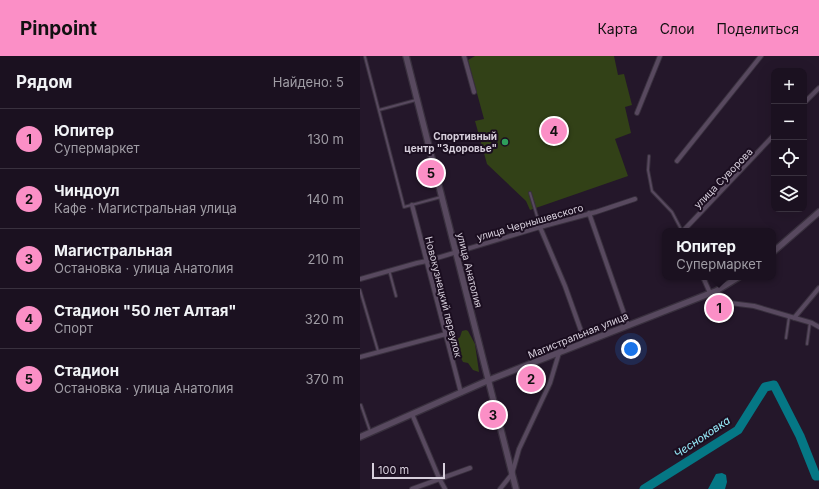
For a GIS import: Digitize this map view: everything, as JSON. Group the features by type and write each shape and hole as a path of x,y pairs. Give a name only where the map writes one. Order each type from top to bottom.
{"street":[{"name":"улица Анатолия","path":"406,56 516,489"},
{"path":"464,56 474,92"},
{"path":"637,113 660,56"},
{"path":"677,161 761,56"},
{"path":"807,101 819,88"},
{"name":"улица Суворова","path":"685,228 771,138"},
{"name":"улица Чернышевского","path":"360,279 428,261 635,199"},
{"name":"Новокузнецкий переулок","path":"412,205 428,261 461,393"},
{"path":"776,249 819,212"},
{"path":"589,213 628,325"},
{"path":"540,227 565,286 585,342"},
{"path":"705,280 713,292 730,303 754,306 810,322 819,327"},
{"name":"Магистральная улица","path":"360,437 489,380 713,292 734,280"},
{"path":"791,317 819,288"},
{"path":"360,357 446,334"},
{"path":"500,489 512,474 519,448 550,383 559,353"},
{"path":"412,414 445,489"},
{"path":"412,489 470,468"}],"lane":[{"path":"365,57 404,207 442,197"},
{"path":"379,110 417,100"},
{"path":"649,156 648,178 652,191 672,212 680,228"},
{"path":"530,193 540,227"},
{"path":"390,270 396,296"},
{"path":"360,290 378,352"},
{"path":"786,338 791,317"},
{"path":"807,344 810,322"},
{"path":"361,405 370,432"}],"green space":[{"path":"475,56 614,56 618,75 624,74 632,105 625,107 631,133 615,139 628,176 530,210 526,201 487,164 475,121 484,119 468,60"},
{"path":"466,330 475,344 479,372 473,370 468,363 463,362 459,354 454,351 455,341 460,337 462,331"}],"water":[{"path":"722,473 726,475 727,482 725,489 708,489 716,474"}],"waterway":[{"name":"Чесноковка","path":"644,489 738,430 765,387 774,385 800,436 816,476 819,476"}],"place":[{"name":"Стадион \"50 лет Алтая\"","path":"554,131"},
{"name":"Спортивный центр \"Здоровье\"","path":"505,142"},
{"name":"Стадион","path":"431,173"},
{"name":"Юпитер","path":"719,308"},
{"name":"Чиндоул","path":"531,379"},
{"name":"Магистральная","path":"493,415"}]}
